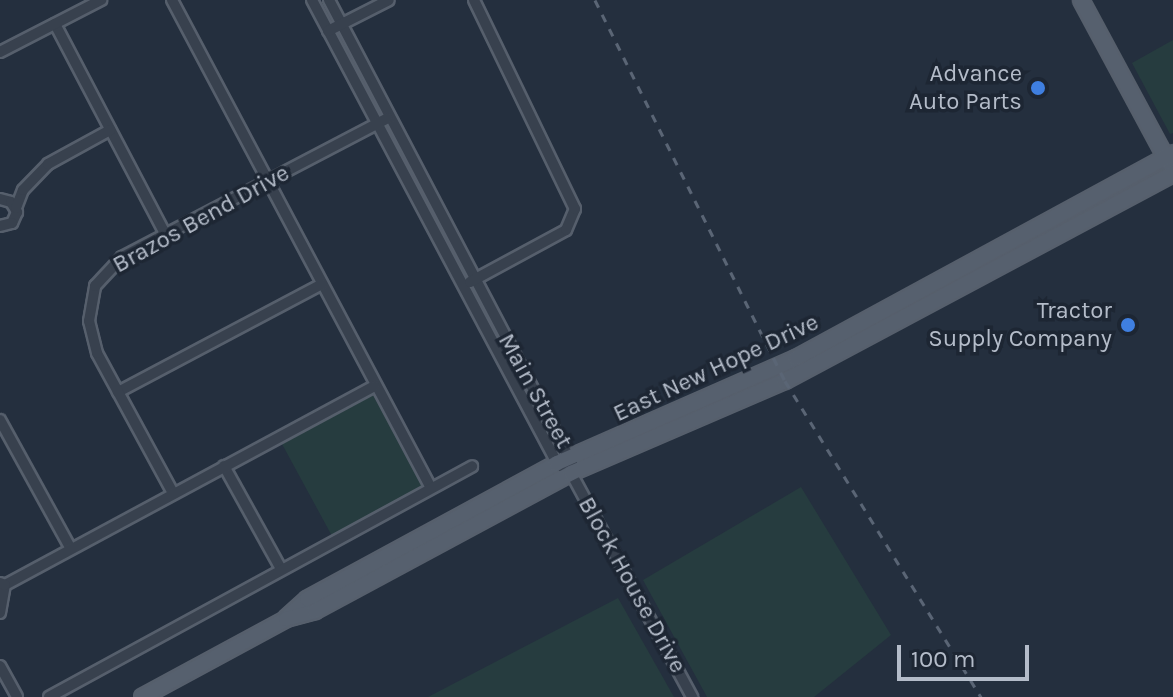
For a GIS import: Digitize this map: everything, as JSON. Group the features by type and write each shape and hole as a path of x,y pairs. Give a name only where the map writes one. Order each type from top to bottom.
{"main road":[{"path":"1081,0 1171,164"},
{"name":"East New Hope Drive","path":"286,619 307,599 557,463 787,363 1171,164"},
{"name":"East New Hope Drive","path":"142,697 286,619 315,611 571,473 785,381 1171,164"}],"street":[{"path":"0,52 101,0"},
{"path":"172,0 431,488"},
{"name":"Main Street","path":"312,0 557,463 571,473"},
{"name":"Main Street","path":"329,0 474,280 572,457 571,473"},
{"path":"328,31 389,0"},
{"path":"461,286 566,230 575,209 474,0"},
{"path":"55,24 166,235"},
{"name":"Brazos Bend Drive","path":"173,493 91,335 89,302 116,261 388,118"},
{"path":"1,226 14,220 23,190 48,164 110,130"},
{"path":"1,199 23,190"},
{"path":"1,199 16,208"},
{"path":"118,392 322,284"},
{"path":"0,613 3,584 375,386"},
{"path":"0,420 71,549"},
{"path":"224,466 281,569"},
{"path":"49,697 472,466"},
{"name":"Block House Drive","path":"571,473 692,697"},
{"path":"0,666 17,697"}],"green space":[{"path":"1173,40 1173,133 1170,134 1132,63"},
{"path":"373,395 423,485 332,536 282,444"},
{"path":"801,487 891,635 814,697 707,697 643,580"},
{"path":"618,598 674,697 428,697"}],"railway":[{"path":"595,0 785,381 981,697"}],"place":[{"name":"Advance Auto Parts","path":"1038,88"},
{"name":"Tractor Supply Company","path":"1128,325"}]}
